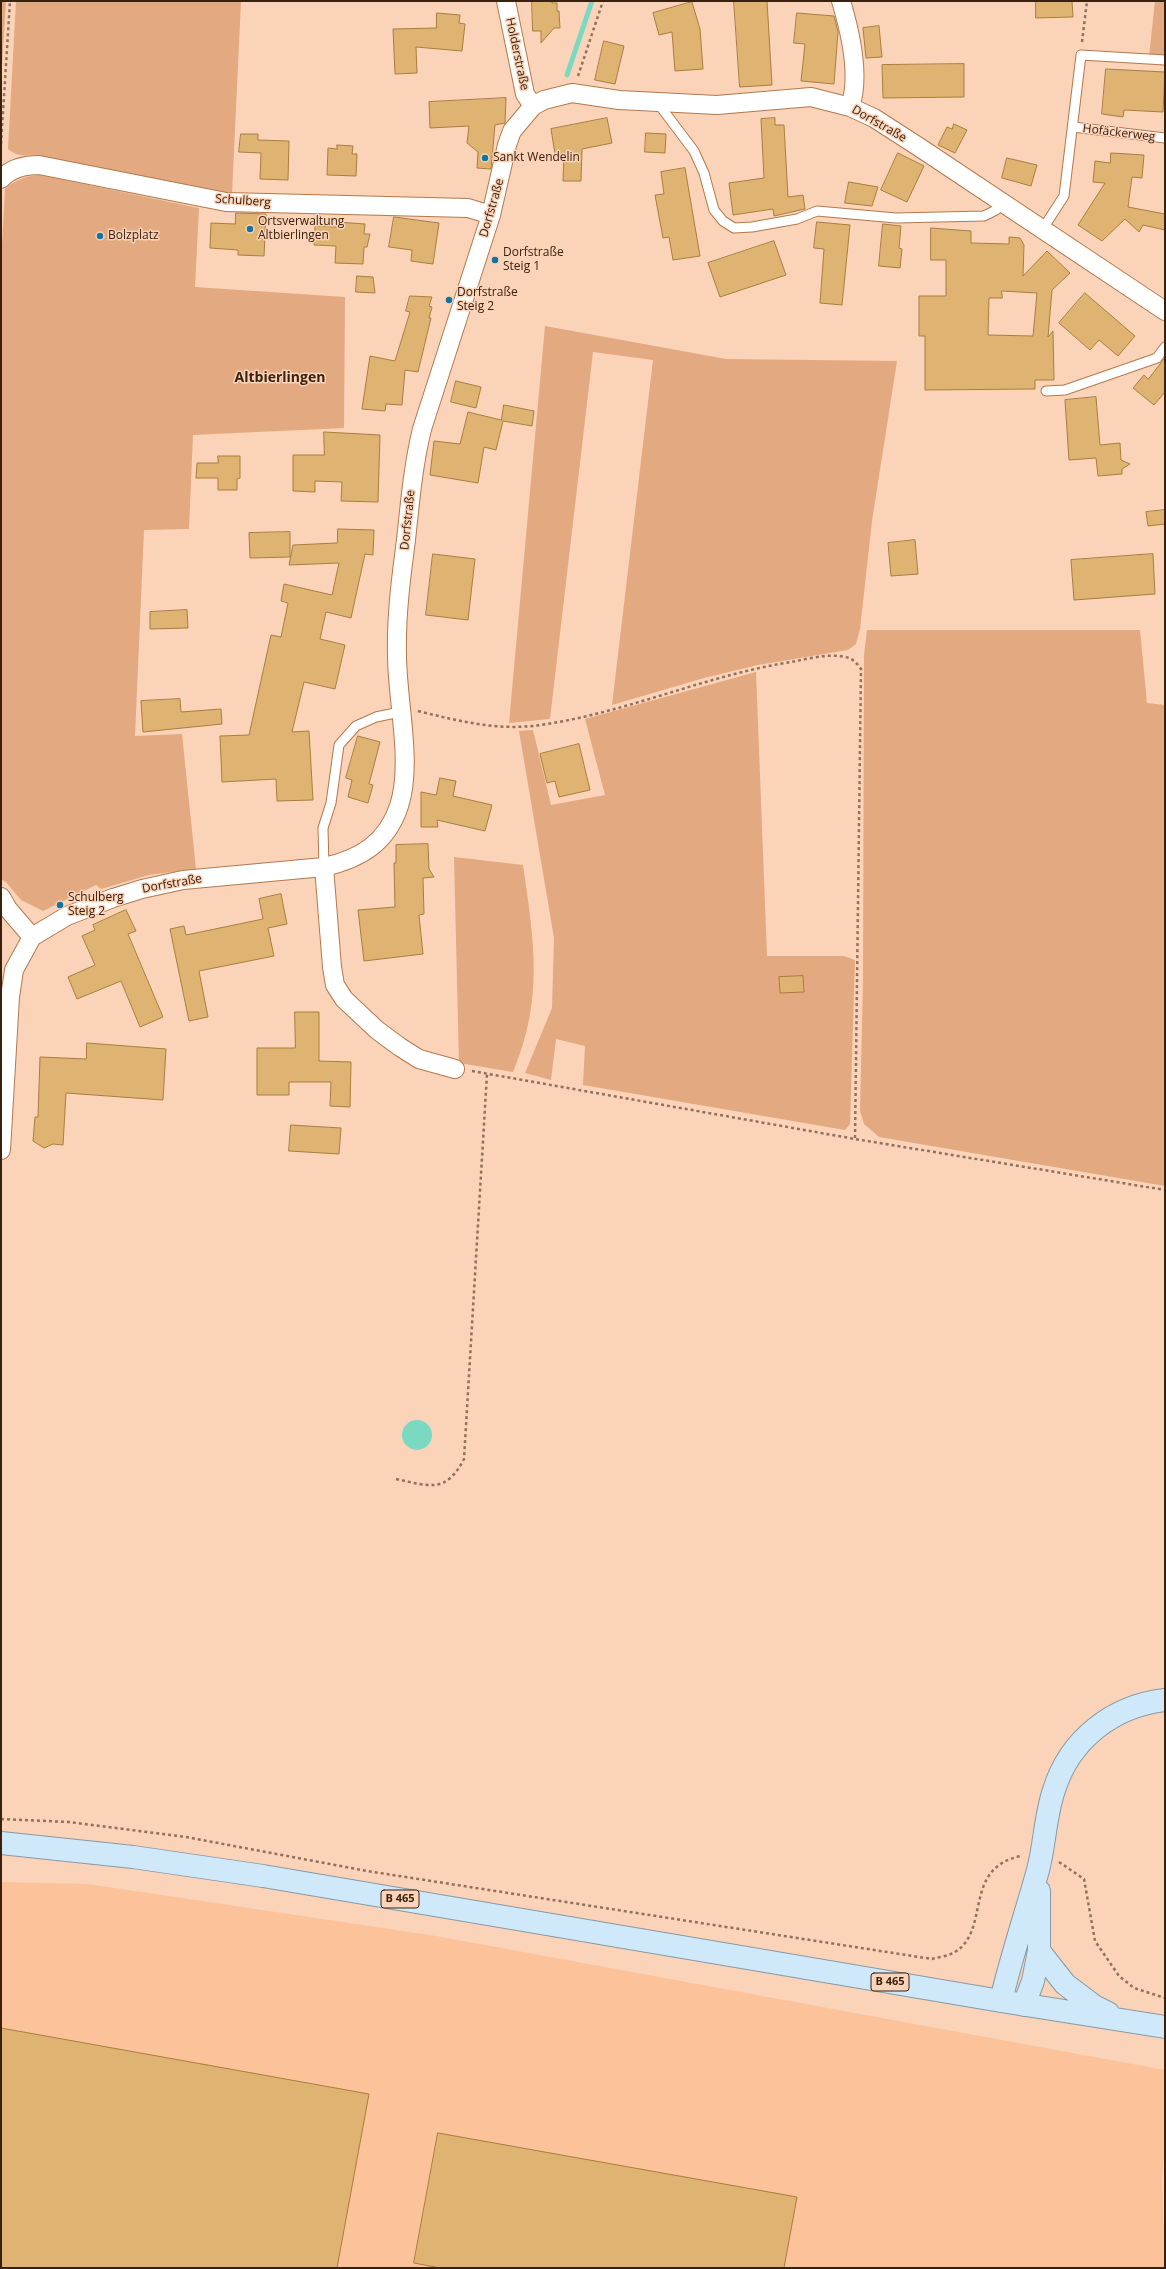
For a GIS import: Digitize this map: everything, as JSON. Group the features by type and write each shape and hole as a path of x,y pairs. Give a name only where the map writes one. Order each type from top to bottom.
{"main road":[{"path":"1001,2001 1039,1863 1054,1790 1063,1766 1073,1751 1089,1734 1120,1711 1140,1704 1165,1700"},
{"name":"B 465","path":"1,1843 133,1856 263,1876 1024,2005 1122,2019 1165,2027"},
{"path":"1024,2005 1033,1981 1040,1951 1039,1863"},
{"path":"1040,1951 1065,1984 1094,2006 1122,2019"}],"street":[{"name":"Holderstraße","path":"506,1 525,94 533,106"},
{"path":"841,1 848,23 856,82 850,107"},
{"name":"Dorfstraße","path":"1,1150 10,997 14,970 32,937 48,926 71,914 142,889 183,880 324,867 346,862 362,854 377,843 390,824 399,806 403,788 404,768 396,654 399,602 414,462 422,429 491,215 510,138 516,126 533,106 544,100 572,93 619,100 717,105 811,97 850,107 874,118 919,147 1165,311"},
{"name":"Schulberg","path":"1,179 7,172 18,168 38,165 226,202 468,208 491,215"},
{"path":"324,867 332,967 336,985 344,999 376,1030 400,1048 419,1059 456,1068"},
{"path":"3,907 32,937"}],"lane":[{"path":"1081,55 1165,60"},
{"name":"Hofäckerweg","path":"1042,230 1064,196 1081,55"},
{"path":"657,102 694,152 704,173 714,210 723,221 734,228 752,227 798,219 817,211 896,218 984,216 996,210 1002,203"},
{"name":"Hofäckerweg","path":"1072,127 1165,138"},
{"path":"1046,391 1065,390 1157,358 1165,347"},
{"path":"324,867 323,828 331,803 339,745 356,726 376,717 400,712"}],"path":[{"path":"1,144 10,1"},
{"path":"572,93 597,24 603,1"},
{"path":"1081,55 1088,1"},
{"path":"400,712 416,711 481,726 515,728 547,724 650,700 758,667 831,655 847,657 856,662 861,669 855,1139"},
{"path":"456,1068 855,1139 1165,1190"},
{"path":"396,1479 428,1486 443,1483 456,1475 464,1459 487,1074"},
{"path":"1,1819 69,1822 186,1837 367,1871 932,1959 955,1952 969,1938 976,1908 987,1878 999,1864 1008,1859 1024,1856 1039,1863 1063,1864 1084,1879 1096,1941 1119,1976 1134,1988 1165,1998"}],"shaded area":[{"path":"1,1 6,1 1,83"},
{"path":"16,1 241,1 232,194 35,155 20,155 8,149"},
{"path":"1155,1 1165,1 1165,58 1149,57"},
{"path":"40,175 199,208 195,287 345,297 344,428 193,435 189,529 144,530 135,736 182,734 196,869 149,875 101,889 96,885 43,911 21,900 6,882 1,879 1,263 5,189 21,179"},
{"path":"545,326 726,359 897,361 872,521 860,629 856,644 848,650 758,665 704,678 612,705 653,360 593,352 550,719 509,723"},
{"path":"867,630 1140,630 1147,703 1165,705 1165,1186 879,1137 864,1124 860,1111 863,981 864,655"},
{"path":"756,672 767,956 844,956 855,960 850,1124 845,1130 583,1085 585,1046 556,1039 551,1080 525,1073 552,1008 554,938 519,731 533,730 551,805 605,795 585,719"},
{"path":"454,857 523,865 533,945 533,994 523,1045 513,1072 459,1063"},
{"path":"1,1882 88,1884 436,1936 1165,2070 1165,2144 1162,2178 1165,2268 1,2268"}],"water":[{"path":"417,1420 427,1425 432,1435 427,1445 417,1450 407,1445 402,1435 407,1425"}],"building":[{"path":"532,1 552,1 552,3 557,3 557,11 559,11 560,28 554,28 541,43 541,31 533,31"},
{"path":"734,1 767,1 772,85 740,87"},
{"path":"1036,1 1072,1 1073,17 1036,18"},
{"path":"692,2 700,29 703,69 675,71 672,32 659,35 653,13"},
{"path":"437,13 460,15 459,23 465,24 462,51 416,47 417,73 395,74 393,29 436,28"},
{"path":"797,13 834,16 838,32 834,84 801,81 805,44 794,43"},
{"path":"879,26 882,57 866,58 863,28"},
{"path":"604,41 624,46 615,84 595,80"},
{"path":"964,64 964,97 883,98 882,65"},
{"path":"1106,69 1165,72 1163,112 1124,110 1123,117 1102,114"},
{"path":"506,98 505,123 495,125 491,169 477,168 478,152 467,143 469,126 430,128 429,102"},
{"path":"607,118 612,143 582,149 581,181 563,181 564,153 555,154 551,129"},
{"path":"775,118 775,125 784,125 788,197 803,195 805,209 774,216 773,209 733,215 729,183 764,178 761,119"},
{"path":"954,124 967,130 955,153 938,145 947,127 952,129"},
{"path":"646,133 666,134 665,153 645,152"},
{"path":"241,134 258,134 258,140 289,141 288,180 260,179 261,153 239,152"},
{"path":"337,145 353,146 352,154 357,154 356,176 327,175 328,148 337,149"},
{"path":"898,153 924,166 907,202 881,190"},
{"path":"1111,153 1144,155 1142,178 1132,177 1128,207 1165,214 1165,230 1143,225 1139,232 1125,219 1102,241 1078,225 1105,183 1093,182 1095,161 1110,163"},
{"path":"1007,158 1037,165 1031,186 1002,178"},
{"path":"685,168 700,256 673,260 669,237 663,238 655,195 664,194 661,172"},
{"path":"849,182 878,187 872,206 845,203"},
{"name":"Ortsverwaltung Altbierlingen","path":"236,213 266,214 264,256 238,255 238,250 210,248 211,223 235,224"},
{"path":"394,217 439,223 433,264 411,261 412,250 389,247"},
{"path":"337,222 365,224 364,234 370,234 367,247 364,247 363,264 335,263 336,246 314,245 315,226 337,227"},
{"path":"817,222 850,225 842,305 820,303 824,249 814,248"},
{"path":"883,224 901,226 899,248 902,249 900,268 879,266"},
{"path":"931,228 971,231 971,243 1009,244 1009,237 1020,238 1024,245 1023,276 1047,251 1070,273 1052,290 1048,337 1053,331 1054,380 1035,380 1035,389 925,390 925,336 919,336 919,296 946,296 946,260 931,260","holes":["1002,291 1037,293 1033,336 988,335 989,298 1002,298"]},
{"path":"774,241 786,275 720,297 708,263"},
{"path":"357,276 373,277 375,293 356,292"},
{"path":"1085,293 1135,336 1118,356 1099,340 1090,350 1059,323"},
{"path":"410,296 432,297 429,306 432,307 429,318 431,318 418,372 405,370 402,405 386,404 385,411 362,409 370,356 395,361 410,312 406,311"},
{"path":"1165,358 1165,392 1154,405 1133,388 1144,375 1148,379"},
{"path":"456,381 481,387 476,408 451,402"},
{"path":"1096,397 1100,445 1120,443 1121,460 1130,464 1122,469 1122,474 1098,476 1096,458 1069,460 1065,400"},
{"path":"504,405 534,411 532,426 503,421 496,450 484,447 478,483 430,475 434,441 460,444 468,412 501,420"},
{"path":"324,432 380,435 378,502 341,501 342,482 315,481 315,492 293,491 293,455 324,455"},
{"path":"218,456 240,456 240,478 237,479 237,490 218,490 218,478 196,478 197,463 218,463"},
{"path":"1165,510 1165,524 1148,526 1146,512"},
{"path":"338,529 374,530 373,555 365,554 351,618 326,612 320,639 345,645 335,689 304,682 292,732 309,731 313,800 277,801 276,779 222,782 220,736 249,735 271,635 281,637 288,603 281,601 284,584 332,595 339,563 289,565 293,545 337,543"},
{"path":"290,532 290,557 250,558 249,533"},
{"path":"915,540 918,574 891,576 888,543"},
{"path":"433,554 475,559 468,620 426,615"},
{"path":"1153,554 1155,594 1074,600 1071,560"},
{"path":"187,610 188,628 150,629 150,612"},
{"path":"180,699 181,712 221,709 222,724 143,732 141,701"},
{"path":"358,736 380,742 369,784 373,785 368,803 348,797 352,780 346,778"},
{"path":"579,744 590,790 559,797 555,781 547,783 540,754"},
{"path":"440,778 456,781 453,796 492,805 485,831 437,820 438,827 421,827 421,792 436,795"},
{"path":"428,844 429,869 434,877 423,878 424,914 419,915 423,954 364,961 358,910 395,907 394,863 396,863 396,845"},
{"path":"281,894 287,924 268,928 274,956 199,971 208,1017 189,1021 170,929 184,926 186,935 263,919 259,899"},
{"path":"126,910 136,931 128,934 163,1017 140,1027 121,981 77,999 68,977 95,965 82,936 95,930 93,925"},
{"path":"803,976 804,992 780,993 779,977"},
{"path":"295,1012 319,1012 319,1061 351,1062 350,1107 330,1106 331,1082 289,1082 289,1095 257,1095 257,1048 295,1048"},
{"path":"87,1043 166,1049 163,1100 66,1093 63,1145 53,1144 44,1148 33,1141 35,1117 38,1117 40,1057 86,1059"},
{"path":"291,1125 341,1128 339,1154 289,1151"},
{"path":"1,2028 369,2094 337,2268 1,2268"},
{"path":"438,2133 797,2197 784,2268 440,2268 414,2263"}],"waterway":[{"path":"567,75 592,1"}],"place":[{"name":"Sankt Wendelin","path":"485,158"},
{"name":"Ortsverwaltung Altbierlingen","path":"250,229"},
{"name":"Bolzplatz","path":"100,236"},
{"name":"Dorfstraße Steig 1","path":"495,260"},
{"name":"Dorfstraße Steig 2","path":"449,300"},
{"name":"Schulberg Steig 2","path":"60,905"}],"district":[{"name":"Altbierlingen","path":"280,378"}]}
